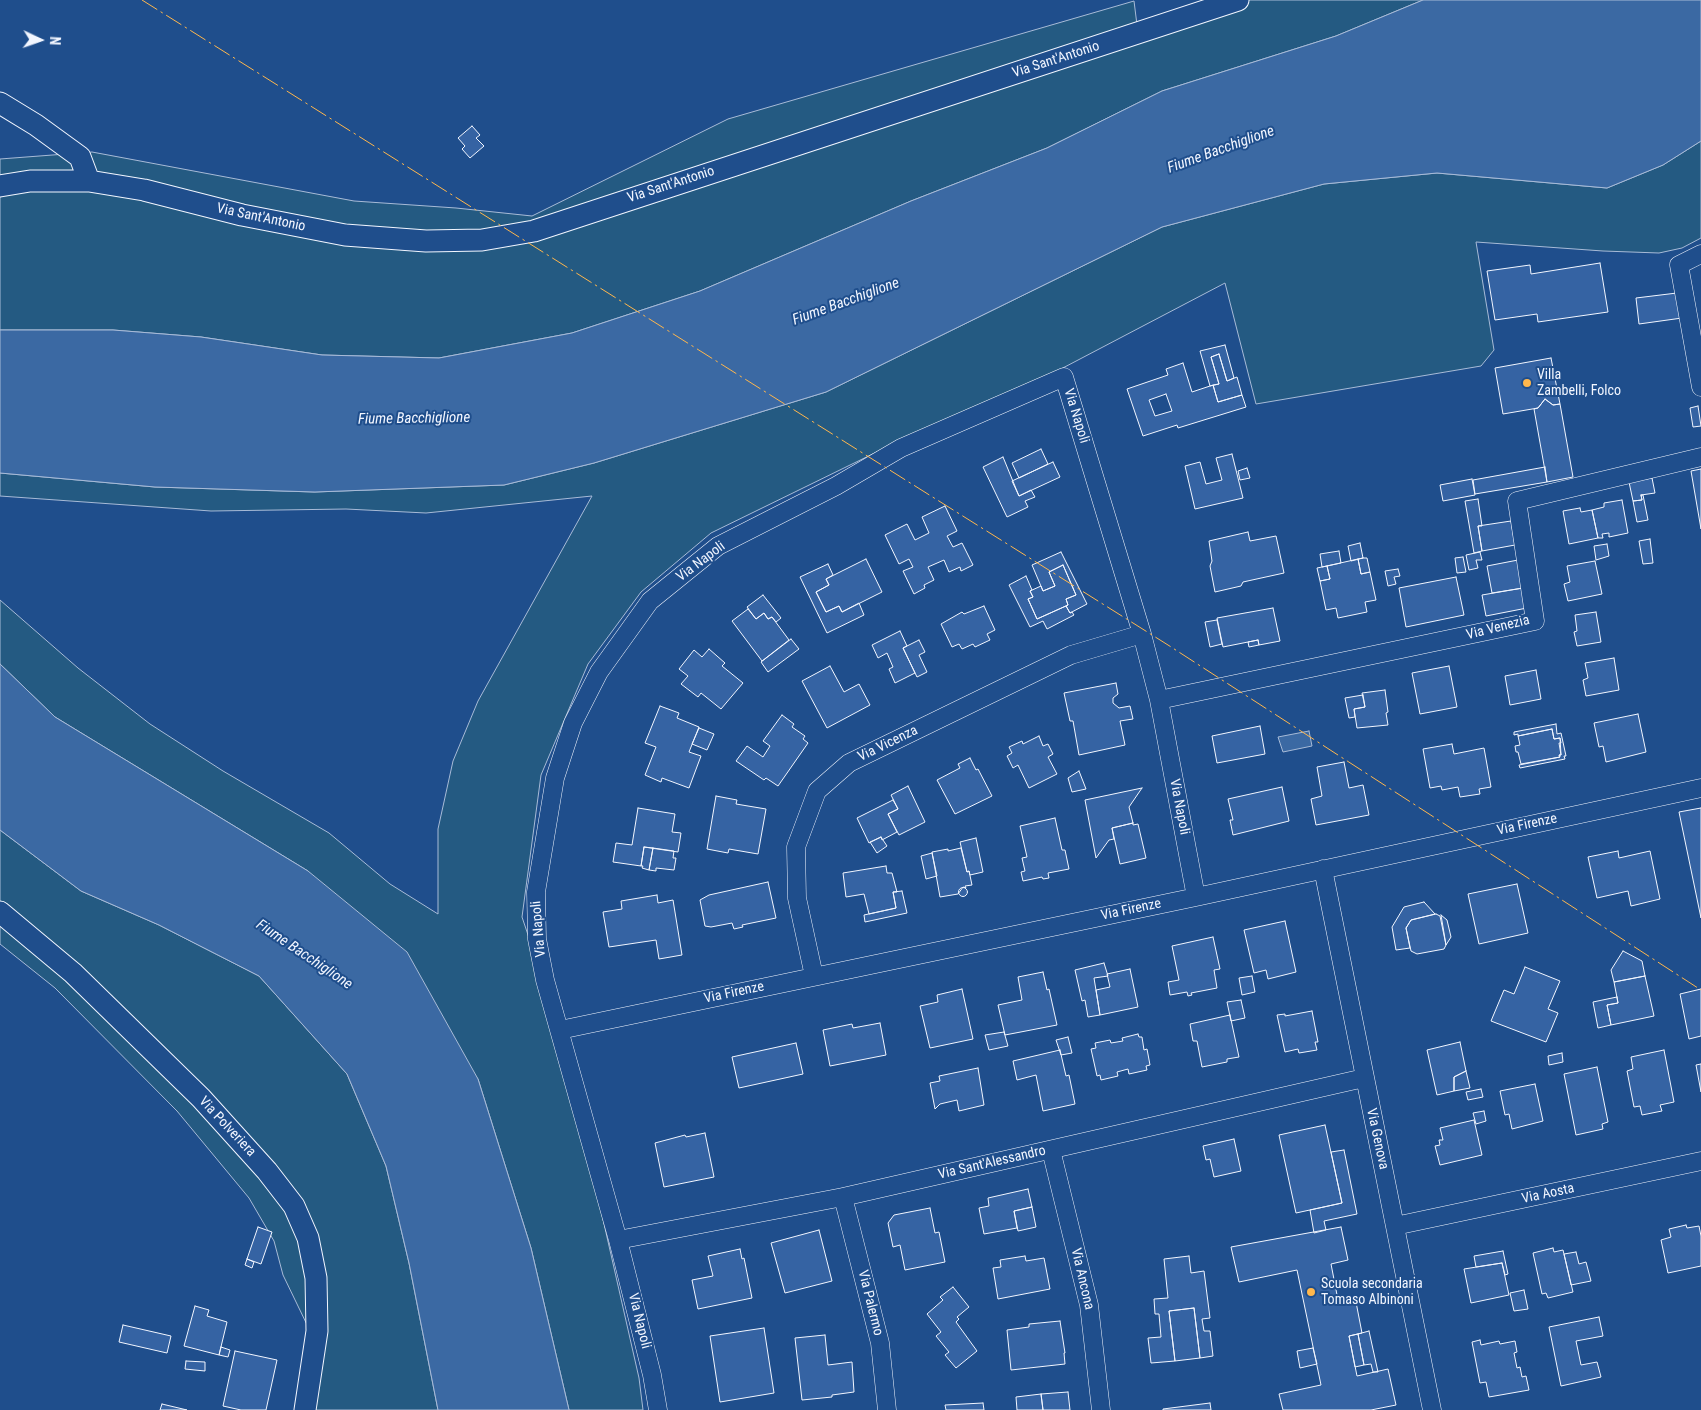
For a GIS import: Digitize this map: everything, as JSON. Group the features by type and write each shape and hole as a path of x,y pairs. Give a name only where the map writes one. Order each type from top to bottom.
{"street":[{"name":"Via Sant'Antonio","path":"0,186 30,181 89,181 144,190 242,215 345,236 426,241 482,240 534,231 1238,0"},
{"path":"0,103 36,125 80,158 89,181"},
{"path":"1701,254 1679,264 1701,387"},
{"name":"Via Napoli","path":"658,1410 652,1374 618,1240 545,980 537,939 536,892 555,778 573,722 599,672 650,601 718,546 836,486 901,448 1064,377 1142,634 1159,700 1196,896"},
{"name":"Via Venezia","path":"1159,700 1535,621 1517,501 1701,457"},
{"name":"Via Vicenza","path":"814,976 798,898 796,847 817,790 849,763 1062,659 1142,634"},
{"name":"Via Firenze","path":"560,1030 1701,788"},
{"name":"Via Genova","path":"1323,869 1432,1410"},
{"name":"Via Polveriera","path":"0,912 73,973 201,1098 267,1171 294,1206 308,1238 316,1278 317,1332 305,1410"},
{"name":"Via Sant'Alessandro","path":"618,1240 843,1196 1364,1078"},
{"name":"Via Ancona","path":"1051,1150 1089,1305 1100,1410"},
{"name":"Via Aosta","path":"1395,1226 1701,1161"},
{"name":"Via Palermo","path":"843,1196 880,1343 887,1410"}],"shaded area":[{"path":"1242,0 1423,0 1336,36 1162,91 1047,148 911,201 700,291 572,333 439,358 322,355 201,337 113,330 0,330 0,159 92,152 354,201 456,208 532,216 728,119 1134,1 1138,33"},
{"path":"1701,141 1701,238 1682,248 1659,253 1476,242 1494,350 1481,366 1256,404 1225,283 1059,370 891,445 711,533 641,592 588,664 541,775 522,917 560,1030 639,1378 643,1410 569,1410 531,1248 478,1079 308,871 55,717 0,664 0,600 78,668 150,724 223,771 329,833 390,884 438,914 438,829 453,761 478,701 592,496 426,513 346,509 211,511 0,496 0,473 155,487 314,492 504,485 594,463 826,392 1162,227 1324,184 1437,173 1607,188 1663,165"},
{"path":"0,830 81,891 159,925 259,976 347,1074 386,1166 409,1263 438,1410 298,1410 311,1333 283,1275 274,1241 249,1198 177,1111 55,988 0,944"}],"water":[{"name":"Fiume Bacchiglione","path":"1423,0 1701,0 1701,141 1663,165 1607,188 1437,173 1324,184 1162,227 826,392 594,463 504,485 315,492 155,487 0,473 0,330 113,330 201,337 322,355 439,358 572,333 700,291 911,201 1047,148 1162,91 1336,36"},
{"name":"Fiume Bacchiglione","path":"0,664 55,717 308,871 407,952 478,1079 531,1248 569,1410 438,1410 409,1263 386,1166 347,1074 259,976 159,925 81,891 0,830"},
{"path":"1309,731 1312,746 1283,752 1278,737"}],"building":[{"path":"472,126 480,135 476,138 484,146 470,158 462,149 465,146 458,138"},
{"path":"1600,263 1608,312 1538,322 1537,314 1495,320 1487,271 1530,265 1531,274"},
{"path":"1677,293 1682,318 1639,324 1636,298"},
{"path":"1225,345 1234,378 1227,381 1219,354 1211,357 1219,384 1210,386 1200,351"},
{"path":"1219,354 1227,381 1237,377 1242,395 1218,402 1213,385 1219,384 1211,357"},
{"name":"Villa Zambelli, Folco","path":"1551,358 1560,404 1553,405 1545,399 1538,408 1503,414 1495,368"},
{"path":"1183,363 1192,392 1213,385 1218,402 1242,395 1246,407 1178,428 1177,425 1143,436 1127,389 1168,375 1166,369","holes":["1166,394 1172,411 1155,416 1149,400"]},
{"path":"1545,399 1553,405 1560,404 1573,477 1547,482 1534,409 1538,408"},
{"path":"1698,406 1701,426 1693,427 1690,408"},
{"path":"1041,449 1048,464 1019,478 1012,463"},
{"path":"1232,454 1243,498 1195,509 1185,466 1200,462 1206,484 1222,480 1216,458"},
{"path":"1003,457 1019,496 1031,490 1035,497 1025,501 1028,507 1007,517 983,467"},
{"path":"1053,462 1060,477 1019,496 1012,481"},
{"path":"1545,467 1547,482 1475,494 1473,480"},
{"path":"1247,468 1250,478 1240,480 1238,471"},
{"path":"1701,469 1701,529 1691,471"},
{"path":"1652,478 1655,493 1641,495 1642,500 1633,501 1629,482"},
{"path":"1472,479 1475,495 1443,501 1440,485"},
{"path":"1641,495 1643,495 1648,520 1637,522 1633,501 1642,500"},
{"path":"1478,499 1482,526 1478,526 1482,551 1474,553 1465,501"},
{"path":"1622,500 1628,533 1609,537 1609,533 1602,534 1603,538 1598,538 1592,510 1604,507 1604,503"},
{"path":"945,506 957,531 947,536 953,547 962,543 973,565 961,571 960,567 949,572 944,560 928,567 934,580 924,585 925,588 914,594 903,571 913,567 909,559 899,564 885,535 907,524 915,540 929,533 922,517"},
{"path":"1580,508 1581,512 1592,510 1598,538 1569,544 1563,511"},
{"path":"1511,521 1515,545 1482,551 1478,526"},
{"path":"1248,532 1250,541 1276,536 1284,573 1243,582 1241,586 1215,592 1210,566 1212,561 1209,541"},
{"path":"1650,539 1653,563 1643,564 1639,541"},
{"path":"1360,543 1363,558 1351,561 1348,546"},
{"path":"1607,544 1609,556 1596,560 1594,546"},
{"path":"1339,551 1341,563 1322,567 1320,554"},
{"path":"1061,552 1087,604 1070,613 1066,606 1068,605 1066,599 1076,595 1063,565 1049,572 1055,586 1043,591 1032,565"},
{"path":"1480,552 1482,560 1476,560 1478,568 1469,570 1466,555"},
{"path":"1463,557 1466,572 1457,573 1455,558"},
{"path":"1367,558 1370,572 1361,574 1358,559"},
{"path":"866,559 882,592 842,612 839,606 826,612 816,592 829,585 826,579"},
{"path":"1358,559 1361,574 1370,572 1376,600 1365,602 1367,612 1338,618 1336,608 1326,610 1320,581 1330,579 1327,566"},
{"path":"1518,560 1523,588 1492,593 1487,566"},
{"path":"1595,561 1602,594 1568,601 1564,584 1570,582 1567,566"},
{"path":"828,564 833,575 826,579 829,585 816,592 826,612 839,606 842,612 859,603 864,615 827,633 800,577"},
{"path":"1063,565 1076,595 1066,599 1068,605 1037,619 1028,599 1033,597 1030,591 1041,586 1043,591 1055,586 1049,572"},
{"path":"1327,566 1330,579 1320,581 1317,568"},
{"path":"1398,569 1400,576 1394,577 1396,584 1388,586 1385,571"},
{"path":"1026,576 1033,597 1028,599 1037,619 1066,606 1070,613 1072,612 1074,615 1047,629 1043,621 1030,627 1009,585"},
{"path":"1456,577 1464,615 1406,627 1399,588"},
{"path":"1523,588 1527,608 1486,616 1482,595"},
{"path":"763,595 781,618 776,622 772,617 768,619 764,613 756,619 747,607"},
{"path":"984,606 995,630 987,634 990,640 975,647 973,644 962,649 959,644 952,647 941,624 962,612 964,614"},
{"path":"1273,608 1280,641 1259,645 1258,640 1223,647 1217,618"},
{"path":"748,609 756,619 764,613 768,619 772,617 789,640 762,661 732,621"},
{"path":"1596,612 1601,642 1577,646 1574,632 1577,631 1575,615"},
{"path":"1217,620 1222,644 1210,647 1205,622"},
{"path":"900,631 907,646 903,648 915,673 895,683 889,669 893,667 887,653 878,658 872,645"},
{"path":"791,639 799,649 768,672 761,662"},
{"path":"919,640 925,652 919,655 927,672 917,677 903,648"},
{"path":"1258,640 1259,645 1249,647 1248,642"},
{"path":"709,649 725,663 722,666 743,683 721,709 701,693 698,697 681,684 688,676 679,669 694,650 702,657"},
{"path":"1614,658 1619,690 1586,696 1583,680 1588,678 1585,663"},
{"path":"830,666 844,692 859,684 870,705 827,728 802,681"},
{"path":"1449,666 1457,707 1420,714 1412,673"},
{"path":"1536,670 1541,699 1510,705 1505,676"},
{"path":"1116,683 1118,694 1113,698 1113,703 1119,708 1130,706 1133,719 1120,721 1125,745 1079,755 1073,721 1070,721 1064,693"},
{"path":"1385,690 1388,725 1357,728 1354,709 1365,707 1362,693"},
{"path":"1363,695 1365,707 1354,709 1355,717 1349,718 1345,698"},
{"path":"660,706 679,713 677,718 699,727 689,752 701,756 689,788 662,778 661,782 645,775 656,747 645,743"},
{"path":"1638,714 1646,752 1606,762 1603,746 1599,747 1594,723"},
{"path":"782,715 794,724 792,727 805,736 803,739 808,743 778,786 766,778 764,780 736,761 747,746 763,757 770,746 763,741"},
{"path":"1556,724 1557,734 1561,733 1565,759 1520,768 1519,765 1560,757 1559,743 1561,743 1560,738 1554,739 1552,729 1518,736 1518,734 1514,735 1514,732"},
{"path":"1260,726 1265,754 1217,763 1212,736"},
{"path":"699,728 714,734 707,750 692,744"},
{"path":"1552,729 1554,739 1560,738 1560,757 1521,764 1515,746 1520,745 1518,736"},
{"path":"1039,736 1043,746 1048,744 1053,754 1048,757 1057,774 1029,788 1018,765 1013,768 1007,756 1012,753 1009,747 1022,741 1023,744"},
{"path":"1452,744 1454,754 1484,748 1491,787 1479,789 1480,794 1460,797 1458,787 1442,790 1441,786 1430,788 1423,749"},
{"path":"970,758 992,796 955,814 937,780 960,768 958,764"},
{"path":"1344,762 1349,788 1363,785 1369,815 1316,825 1311,799 1322,796 1317,767"},
{"path":"1079,771 1086,789 1072,792 1068,778"},
{"path":"908,786 925,822 899,835 888,814 898,809 891,795"},
{"path":"1282,787 1289,821 1233,835 1230,820 1233,820 1228,799"},
{"path":"1142,788 1129,807 1133,823 1112,828 1114,839 1109,840 1096,858 1085,800"},
{"path":"716,796 737,800 736,804 766,809 758,854 729,849 728,853 707,849"},
{"path":"893,800 898,809 888,814 897,832 882,840 881,837 869,843 857,818"},
{"path":"638,808 675,814 672,832 681,833 678,852 644,847 641,866 613,862 616,843 632,845"},
{"path":"1701,808 1701,918 1679,812"},
{"path":"1055,818 1062,850 1065,850 1069,869 1048,873 1049,878 1043,879 1042,877 1023,881 1021,872 1025,871 1022,858 1027,857 1020,826"},
{"path":"1133,823 1133,825 1138,824 1146,858 1120,864 1112,828"},
{"path":"881,837 887,846 877,853 870,842"},
{"path":"976,838 983,872 970,875 969,871 967,872 960,842"},
{"path":"644,847 653,848 649,870 641,866"},
{"path":"653,848 674,851 673,858 676,858 674,870 656,868 656,871 649,870"},
{"path":"961,848 972,885 965,886 966,888 963,887 958,894 940,897 932,852"},
{"path":"1618,851 1619,858 1650,851 1660,899 1631,906 1628,891 1597,898 1588,857"},
{"path":"932,853 937,876 926,879 921,856"},
{"path":"886,866 887,873 892,873 897,892 893,892 896,908 869,914 864,894 846,897 843,873"},
{"path":"768,882 776,918 742,925 743,927 734,929 732,923 711,927 705,926 700,900 709,895"},
{"path":"1517,884 1528,933 1479,944 1468,894"},
{"path":"963,888 967,892 963,896 959,892"},
{"path":"902,891 907,913 865,922 864,915 896,908 893,892"},
{"path":"657,895 658,903 673,900 682,955 659,959 656,940 609,947 603,912 622,909 621,901"},
{"path":"1424,902 1435,914 1411,920 1406,928 1410,948 1396,950 1392,927 1404,907"},
{"path":"1436,914 1440,916 1446,945 1444,949 1417,954 1411,951 1406,928 1411,920"},
{"path":"1441,915 1447,920 1451,937 1446,945"},
{"path":"1285,921 1296,972 1268,979 1266,970 1254,973 1244,930"},
{"path":"1213,937 1220,969 1214,970 1217,988 1191,993 1192,995 1188,996 1187,992 1170,995 1168,982 1179,980 1172,946"},
{"path":"1623,951 1642,961 1645,976 1614,982 1611,970"},
{"path":"1104,963 1108,976 1094,978 1100,1015 1088,1017 1085,1000 1082,1001 1075,970"},
{"path":"1525,967 1560,981 1548,1009 1558,1013 1546,1042 1491,1021 1504,990 1514,994"},
{"path":"1130,969 1138,1007 1100,1015 1096,990 1110,987 1107,974"},
{"path":"1043,972 1057,1025 1005,1035 998,1005 1022,1000 1018,977"},
{"path":"1252,976 1255,992 1242,995 1239,978"},
{"path":"1645,976 1654,1016 1611,1025 1607,1005 1618,1003 1614,982"},
{"path":"962,989 973,1039 930,1048 920,1006 938,1002 937,995"},
{"path":"1701,989 1701,1036 1689,1039 1680,994"},
{"path":"1617,997 1618,1003 1607,1005 1611,1025 1598,1028 1593,1002"},
{"path":"1241,1000 1245,1018 1231,1021 1227,1002"},
{"path":"1312,1011 1318,1042 1315,1042 1317,1050 1299,1053 1298,1049 1285,1052 1277,1015 1285,1014 1285,1016"},
{"path":"1230,1015 1239,1057 1227,1059 1227,1062 1202,1067 1197,1041 1193,1041 1190,1024"},
{"path":"880,1023 886,1055 830,1066 823,1030 852,1024 853,1028"},
{"path":"1004,1032 1008,1046 989,1050 985,1035"},
{"path":"1138,1034 1139,1037 1142,1037 1144,1050 1147,1049 1150,1065 1146,1066 1147,1070 1129,1074 1128,1069 1117,1072 1118,1076 1101,1080 1100,1075 1097,1076 1091,1049 1096,1048 1095,1043 1110,1040 1111,1043 1123,1041 1122,1038"},
{"path":"1068,1037 1072,1053 1061,1055 1056,1040"},
{"path":"1460,1042 1466,1071 1454,1077 1454,1091 1437,1095 1427,1050"},
{"path":"796,1043 803,1074 739,1088 732,1057"},
{"path":"1060,1050 1066,1076 1069,1075 1075,1104 1043,1111 1036,1075 1017,1080 1013,1061"},
{"path":"1664,1050 1674,1102 1660,1105 1662,1111 1642,1115 1640,1106 1634,1107 1627,1071 1633,1069 1631,1057"},
{"path":"1562,1053 1563,1062 1549,1065 1548,1056"},
{"path":"1701,1064 1701,1092 1696,1065"},
{"path":"1597,1067 1608,1122 1602,1124 1603,1129 1576,1135 1564,1074"},
{"path":"978,1068 984,1105 959,1111 957,1100 940,1104 935,1109 930,1083 940,1081 939,1076"},
{"path":"1466,1071 1470,1088 1454,1091 1454,1077"},
{"path":"1535,1084 1543,1121 1512,1129 1509,1114 1505,1115 1500,1091"},
{"path":"1481,1089 1483,1097 1468,1100 1466,1092"},
{"path":"1484,1111 1486,1121 1476,1124 1473,1113"},
{"path":"1474,1120 1482,1155 1440,1165 1435,1146 1440,1145 1439,1140 1443,1140 1440,1128"},
{"path":"1325,1125 1342,1203 1296,1213 1279,1135"},
{"path":"705,1133 714,1177 664,1187 655,1143 685,1135 686,1137"},
{"path":"1234,1139 1241,1171 1214,1177 1210,1159 1206,1160 1203,1146"},
{"path":"1344,1150 1357,1214 1324,1221 1326,1230 1314,1233 1310,1210 1342,1203 1331,1152"},
{"path":"1028,1189 1032,1207 1014,1211 1017,1228 984,1234 979,1208 989,1206 988,1198"},
{"path":"1032,1207 1036,1227 1018,1231 1014,1211"},
{"path":"930,1208 935,1233 939,1232 945,1262 905,1270 900,1245 893,1247 888,1223 894,1215"},
{"path":"1686,1225 1687,1228 1699,1226 1701,1266 1668,1273 1661,1240 1671,1237 1669,1229"},
{"path":"258,1227 272,1232 261,1264 247,1259"},
{"path":"1341,1227 1348,1260 1331,1264 1338,1300 1355,1297 1362,1333 1349,1336 1357,1376 1388,1369 1396,1405 1371,1410 1283,1410 1279,1394 1321,1385 1297,1270 1239,1282 1231,1247"},
{"path":"819,1230 832,1281 785,1293 771,1243"},
{"path":"1553,1248 1554,1252 1563,1250 1573,1292 1548,1298 1546,1293 1542,1294 1533,1253"},
{"path":"740,1249 742,1259 744,1258 752,1298 698,1309 692,1280 713,1276 708,1256"},
{"path":"1503,1251 1508,1274 1505,1275 1502,1263 1476,1267 1474,1256"},
{"path":"1576,1252 1579,1264 1586,1262 1591,1281 1571,1285 1564,1254"},
{"path":"1025,1256 1026,1261 1044,1258 1050,1289 998,1299 993,1268 1001,1267 1000,1260"},
{"path":"1189,1256 1191,1273 1204,1271 1210,1318 1202,1319 1204,1331 1210,1331 1213,1356 1200,1358 1194,1308 1169,1311 1175,1361 1151,1363 1148,1338 1161,1337 1159,1314 1155,1314 1154,1299 1168,1298 1164,1259"},
{"path":"247,1259 254,1262 252,1268 245,1265"},
{"path":"1502,1263 1509,1295 1471,1303 1464,1269"},
{"path":"953,1287 969,1307 957,1317 959,1319 956,1322 977,1351 956,1368 945,1355 949,1352 936,1336 941,1332 927,1314 943,1300 940,1297"},
{"path":"1524,1290 1528,1309 1514,1311 1510,1293"},
{"path":"195,1306 209,1310 207,1316 227,1322 219,1355 184,1346"},
{"path":"1194,1308 1200,1358 1175,1361 1169,1311"},
{"path":"1599,1317 1603,1336 1576,1341 1581,1365 1597,1362 1601,1377 1561,1386 1549,1327"},
{"path":"1060,1321 1065,1364 1011,1370 1007,1330 1029,1327 1029,1324"},
{"path":"123,1325 171,1336 167,1353 119,1342"},
{"path":"764,1328 774,1393 720,1402 710,1336"},
{"path":"1369,1331 1378,1372 1373,1372 1371,1364 1364,1365 1358,1334"},
{"path":"1358,1334 1364,1365 1355,1367 1349,1336"},
{"path":"825,1335 828,1365 852,1362 854,1392 832,1395 832,1397 802,1400 795,1338"},
{"path":"1480,1340 1481,1345 1499,1341 1500,1344 1515,1341 1517,1352 1514,1353 1517,1368 1520,1367 1522,1377 1526,1376 1529,1390 1489,1397 1486,1382 1480,1383 1472,1342"},
{"path":"221,1347 230,1350 228,1357 219,1355"},
{"path":"1313,1348 1317,1364 1300,1368 1297,1351"},
{"path":"235,1351 277,1360 266,1410 241,1410 223,1406"},
{"path":"186,1361 205,1362 205,1371 185,1369"},
{"path":"1068,1392 1070,1410 1043,1410 1041,1394"},
{"path":"1041,1394 1043,1410 1017,1410 1016,1397"},
{"path":"983,1403 984,1410 946,1410 945,1405"},
{"path":"1210,1403 1211,1410 1163,1410 1163,1409"},
{"path":"162,1404 187,1410 160,1410"}],"power":[{"path":"142,0 1168,645 1701,990"}],"place":[{"name":"Villa Zambelli, Folco","path":"1527,383"},
{"name":"Scuola secondaria Tomaso Albinoni","path":"1311,1292"}]}
